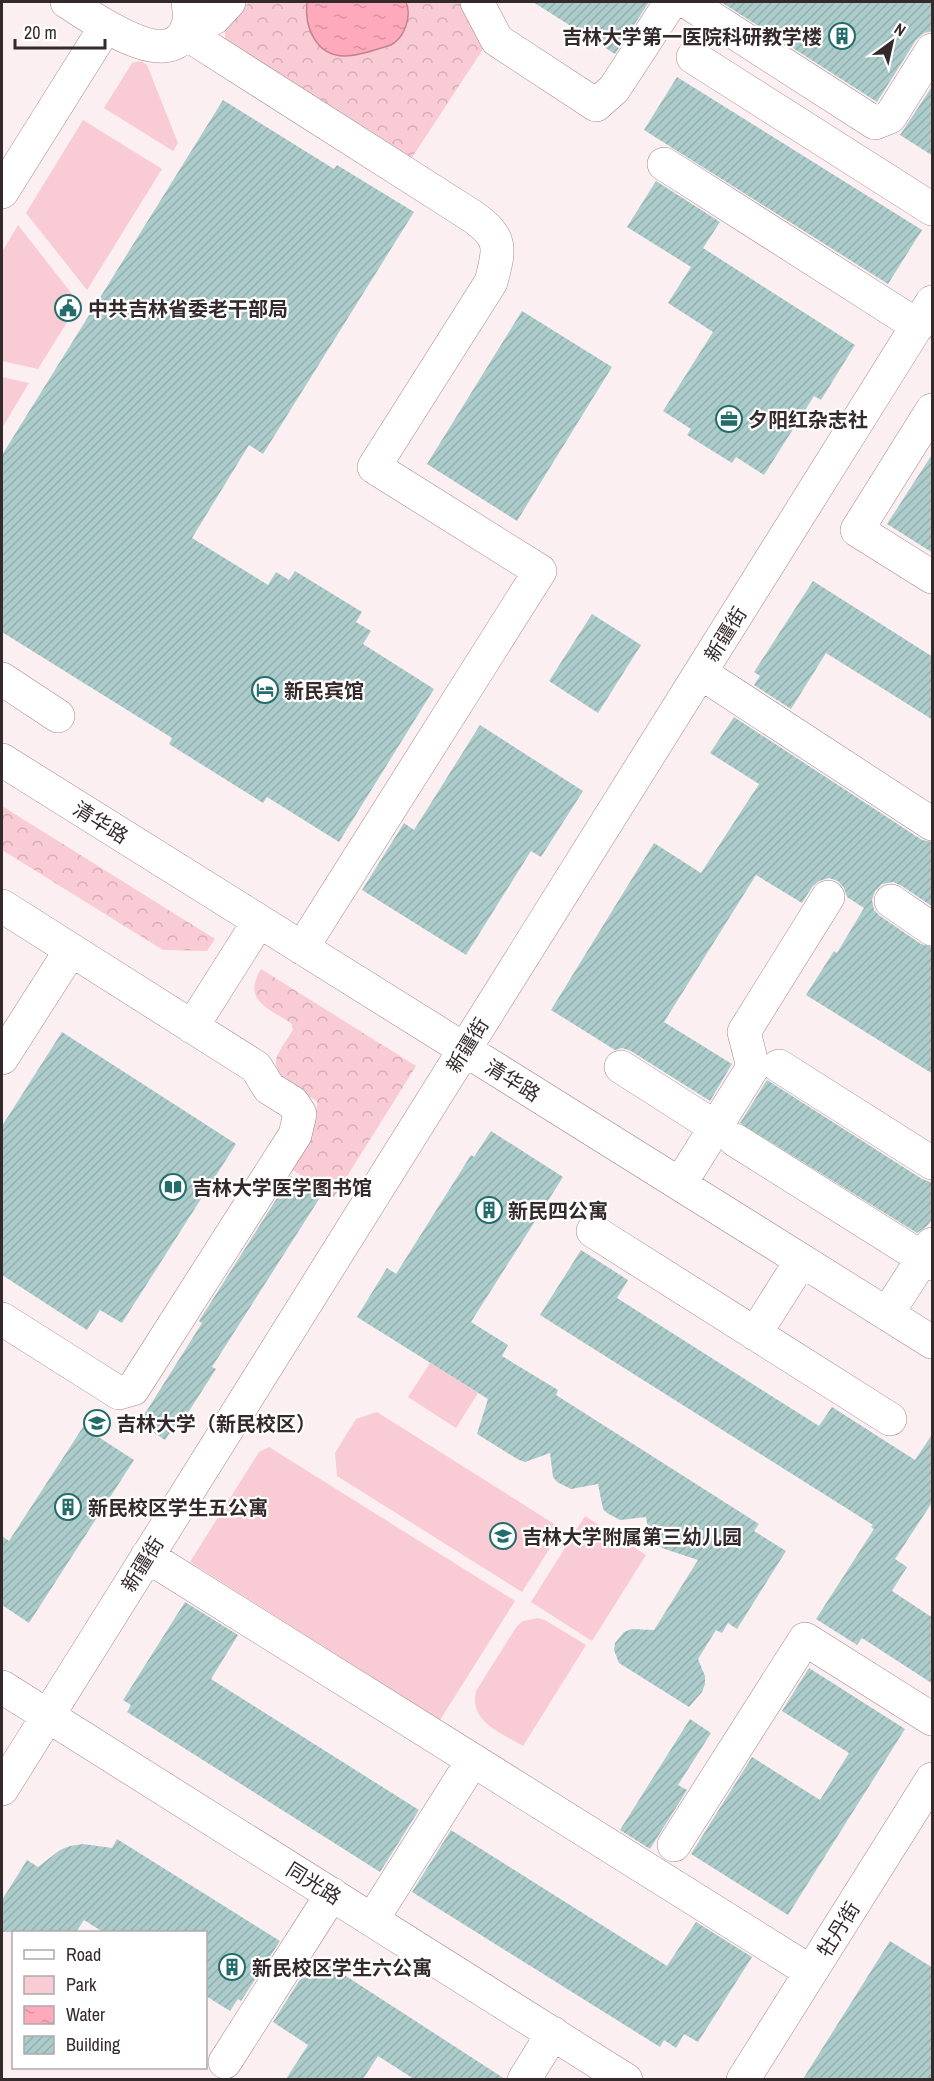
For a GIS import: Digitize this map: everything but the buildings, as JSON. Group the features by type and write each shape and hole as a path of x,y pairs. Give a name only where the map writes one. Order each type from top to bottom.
{"street":[{"path":"68,2 131,40 160,46 175,43 185,33 214,18 230,2"},
{"path":"185,33 190,20 188,2"},
{"path":"477,2 497,40 596,105 614,89 671,2"},
{"path":"687,2 875,123 890,117 933,50"},
{"path":"2,192 106,26"},
{"path":"185,33 489,228 497,242 497,260 491,282 374,467 540,571 302,948"},
{"path":"693,57 933,209"},
{"path":"664,164 925,314"},
{"name":"新疆街","path":"2,1789 925,314"},
{"path":"933,410 857,530 933,577"},
{"path":"701,673 933,824"},
{"path":"2,679 58,716"},
{"name":"清华路","path":"2,760 933,1342"},
{"path":"680,1184 725,1134 753,1067 744,1032 828,897"},
{"path":"891,901 933,929"},
{"path":"2,906 256,1067 268,1088 292,1103 300,1114 295,1135 133,1389 119,1394 2,1319"},
{"path":"192,1027 259,921"},
{"path":"2,1058 71,950"},
{"path":"778,1066 933,1163"},
{"path":"621,1067 725,1134 930,1255 888,1314"},
{"path":"593,1231 890,1419"},
{"path":"755,1334 801,1261"},
{"path":"147,1556 811,1972"},
{"path":"674,1845 805,1639 933,1719"},
{"name":"同光路","path":"2,1687 626,2079"},
{"path":"372,1920 473,1760"},
{"name":"牡丹街","path":"743,2079 933,1779"},
{"path":"225,2062 332,1894"},
{"path":"524,2079 553,2033"}],"green space":[{"path":"249,2 307,2 306,10 408,4 406,2 466,2 487,43 411,159 225,40 225,28"},
{"path":"141,61 147,65 178,143 173,151 104,108 132,63"},
{"path":"83,120 162,169 87,290 26,213"},
{"path":"18,225 79,303 38,369 2,361 2,252"},
{"path":"2,377 29,383 2,428"},
{"path":"2,806 215,939 207,951 163,950 2,850"},
{"path":"261,969 416,1066 334,1197 285,1165 315,1118 317,1101 295,1088 277,1070 278,1054 293,1030 291,1023 266,1008 256,996 254,989"},
{"path":"430,1363 478,1393 456,1428 408,1397"},
{"path":"377,1412 562,1529 522,1592 337,1476 335,1453 356,1419"},
{"path":"269,1447 515,1601 440,1720 190,1562 259,1452"},
{"path":"585,1516 646,1555 592,1641 531,1602"},
{"path":"538,1618 586,1645 523,1746 496,1731 482,1718 475,1702 476,1691 517,1626 523,1621"}],"water":[{"path":"307,2 406,2 408,20 400,37 391,45 357,55 335,55 319,46 314,38 308,21"}],"place":[{"name":"吉林大学第一医院科研教学楼","path":"842,36"},
{"name":"中共吉林省委老干部局","path":"68,308"},
{"name":"夕阳红杂志社","path":"729,419"},
{"name":"新民宾馆","path":"265,690"},
{"name":"吉林大学医学图书馆","path":"173,1187"},
{"name":"新民四公寓","path":"489,1210"},
{"name":"吉林大学（新民校区）","path":"97,1423"},
{"name":"新民校区学生五公寓","path":"68,1507"},
{"name":"吉林大学附属第三幼儿园","path":"503,1536"},
{"name":"新民校区学生六公寓","path":"232,1967"}]}
